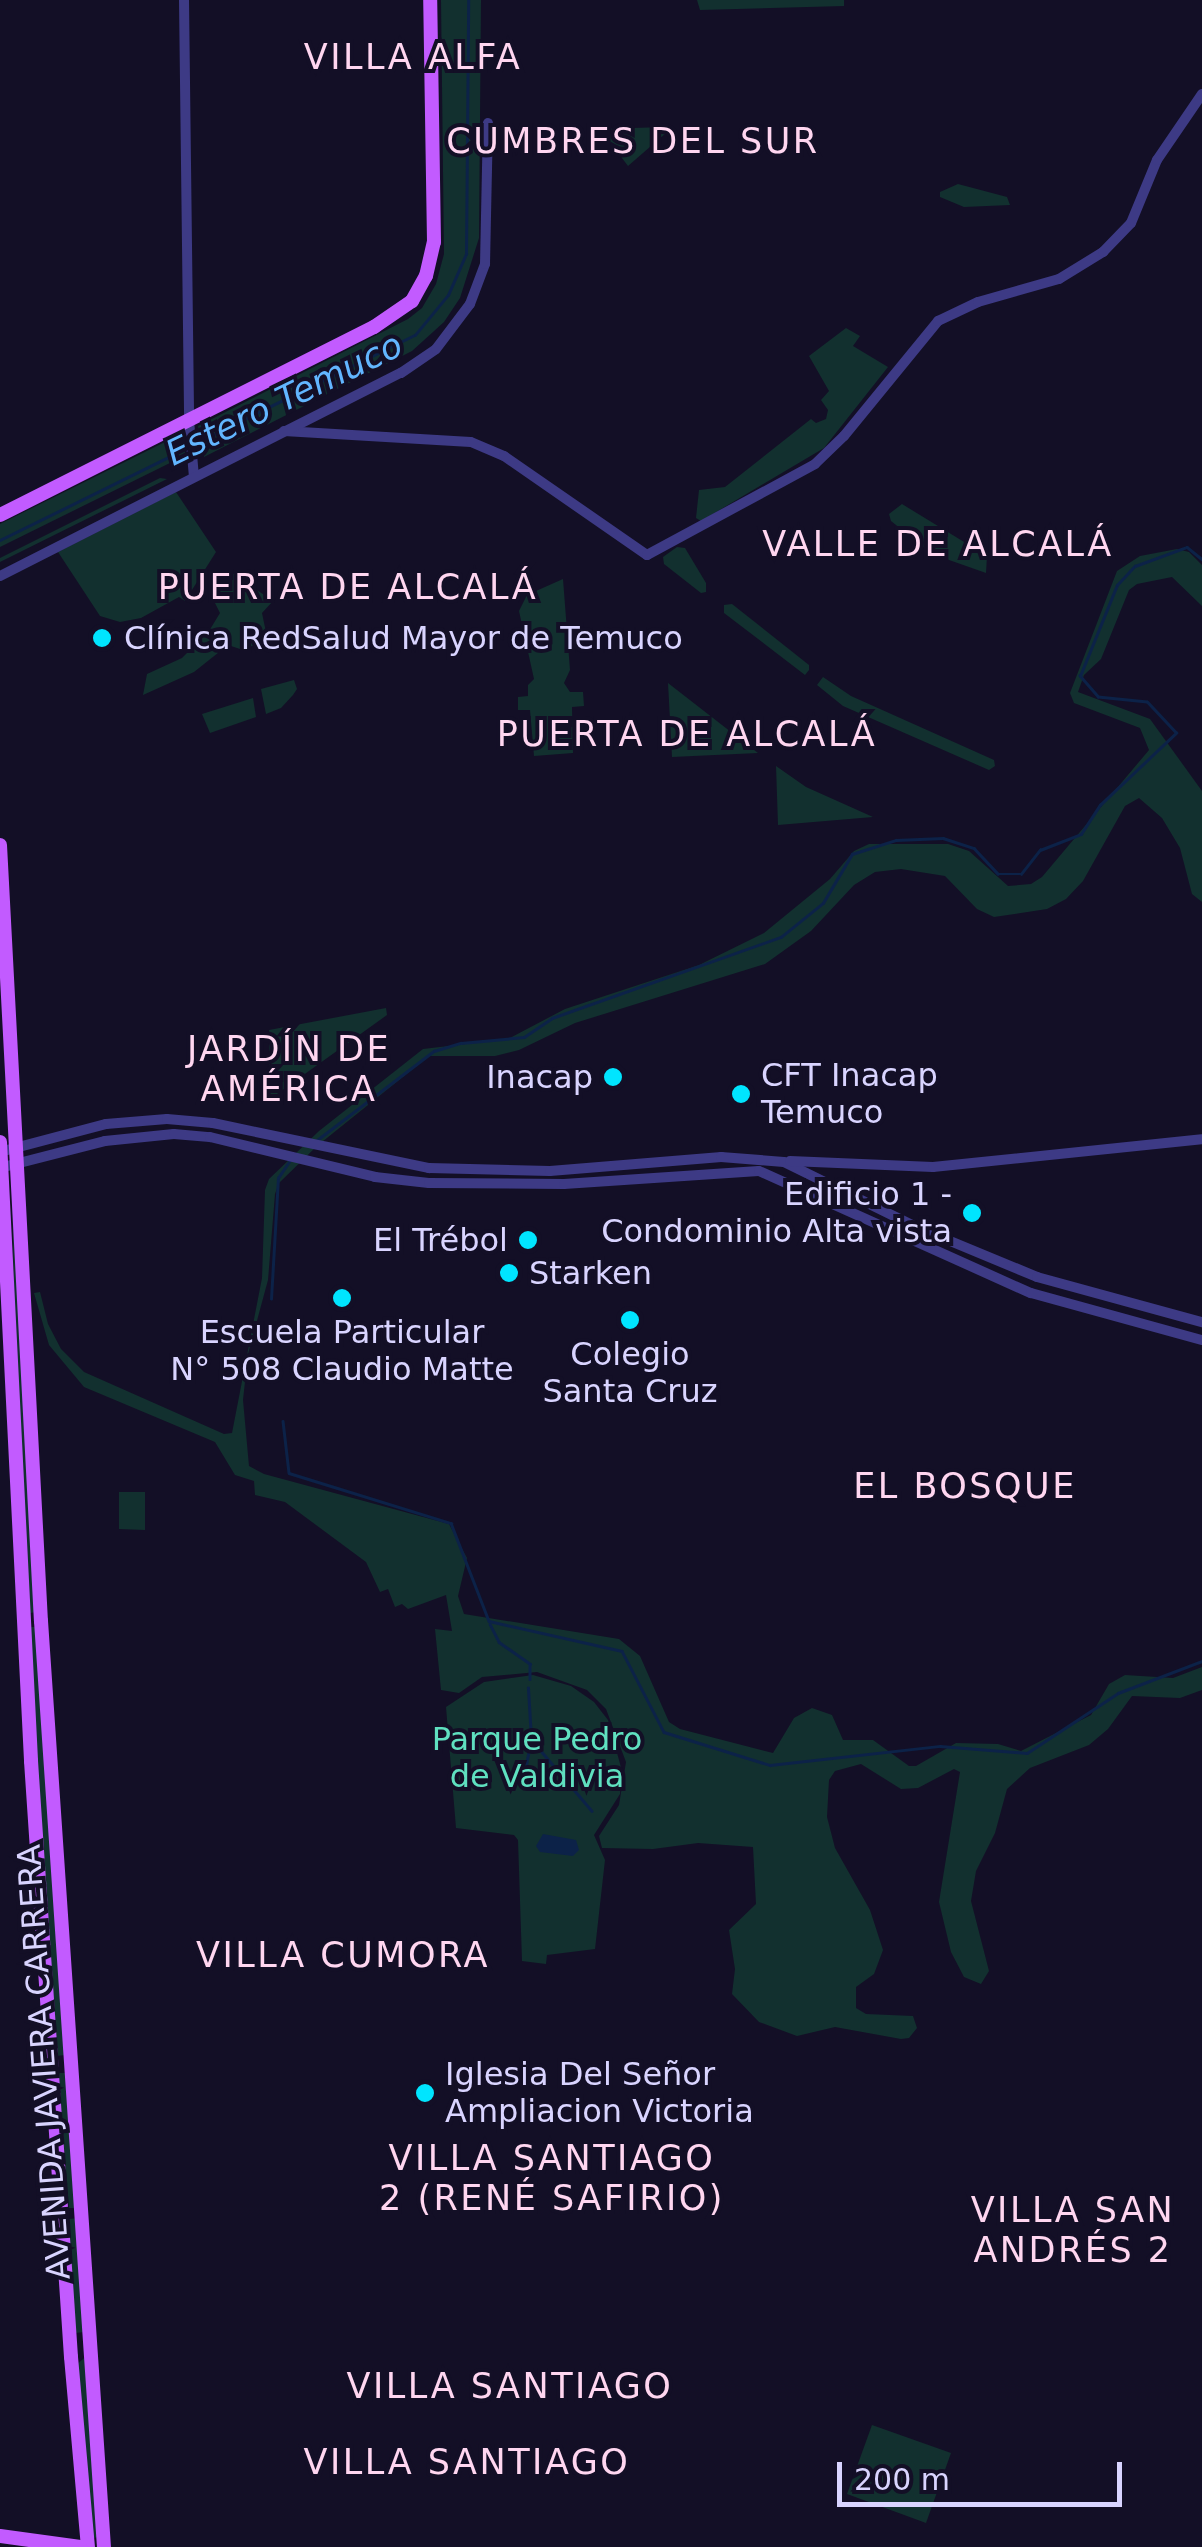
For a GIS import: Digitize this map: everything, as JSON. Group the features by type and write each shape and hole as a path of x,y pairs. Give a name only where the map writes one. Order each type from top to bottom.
{"main road":[{"path":"0,515 189,425 405,308 426,276 434,242 430,0"},
{"name":"AVENIDA JAVIERA CARRERA","path":"0,845 5,1035 17,1155 41,1621 104,2547"},
{"name":"AVENIDA JAVIERA CARRERA","path":"0,1142 32,1760 71,2357 88,2547"},
{"path":"0,2536 80,2547"}],"street":[{"path":"184,0 189,425 194,477"},
{"path":"284,431 471,442 521,468 647,556 815,464 844,436 938,321 978,302 1059,279 1102,252 1131,222 1157,160 1202,94"},
{"path":"0,576 413,366 446,339 476,291 487,252 488,124"},
{"path":"1,1160 140,1120 195,1121 428,1168 578,1169 701,1158 933,1167 1202,1139"},
{"path":"234,1143 240,1129"},
{"path":"17,1155 135,1136 198,1135 301,1160 429,1183 564,1184 759,1171 1011,1286 1088,1311 1202,1340"},
{"path":"784,1162 914,1226 1037,1278 1202,1322"},
{"path":"564,1184 568,1174 578,1169"}],"green space":[{"path":"441,0 481,0 479,238 460,298 444,322 412,351 204,457 198,426 408,319 422,308 436,284 444,254"},
{"path":"697,0 844,0 844,6 700,10"},
{"name":"CUMBRES DEL SUR","path":"665,127 666,133 628,166 600,129"},
{"path":"958,184 1007,197 1010,205 964,207 940,197 940,192"},
{"path":"846,328 860,336 853,346 888,367 824,448 701,521 696,518 699,490 725,487 811,419 816,423 826,419 828,410 821,400 829,391 809,356"},
{"path":"183,433 185,453 176,460 0,547 0,524"},
{"path":"160,478 167,479 0,562 0,558"},
{"name":"PUERTA DE ALCALÁ","path":"176,492 216,552 185,601 179,597 141,618 120,622 100,616 58,552"},
{"path":"902,504 987,556 986,573 932,554 891,521 889,514"},
{"path":"677,547 685,548 706,583 706,592 701,593 664,564 663,557"},
{"path":"1177,549 1189,552 1202,565 1202,606 1172,577 1137,584 1129,590 1101,659 1084,675 1078,692 1150,719 1202,791 1202,902 1192,894 1180,848 1162,818 1139,798 1125,806 1083,881 1066,899 1047,909 994,917 977,909 945,876 901,869 875,872 854,885 811,931 765,964 575,1023 519,1050 495,1056 429,1056 317,1146 279,1183 275,1194 268,1280 248,1354 243,1400 249,1466 264,1474 449,1524 467,1558 458,1596 464,1614 619,1639 640,1656 669,1722 680,1729 773,1753 794,1718 812,1708 832,1715 843,1740 873,1740 909,1766 916,1766 956,1743 998,1744 1021,1751 1091,1715 1109,1684 1125,1675 1173,1678 1202,1667 1202,1690 1180,1698 1132,1696 1108,1729 1089,1745 1030,1768 1007,1789 995,1833 976,1871 971,1901 989,1971 981,1984 964,1977 951,1952 939,1902 960,1772 954,1769 918,1788 901,1789 861,1764 835,1771 829,1780 827,1817 835,1848 870,1910 883,1950 874,1974 856,1987 856,2008 866,2014 913,2016 917,2028 909,2038 901,2039 835,2027 797,2036 759,2022 732,1994 735,1969 729,1930 756,1904 753,1847 698,1843 653,1849 602,1848 599,1836 619,1805 626,1762 606,1709 587,1690 537,1672 482,1677 459,1693 441,1690 435,1629 452,1631 446,1595 408,1609 402,1604 395,1607 388,1589 380,1592 366,1562 285,1502 255,1495 254,1481 235,1475 215,1442 84,1387 49,1345 34,1293 40,1292 48,1324 61,1349 84,1372 224,1434 232,1433 262,1278 265,1190 269,1179 319,1131 423,1049 508,1039 565,1009 699,965 764,933 830,879 854,851 869,844 948,844 969,851 1008,886 1031,884 1042,877 1149,750 1140,728 1074,703 1070,693 1117,571 1140,556"},
{"path":"231,572 273,601 262,613 268,642 240,649 228,645 194,672 143,695 147,674 182,658 209,631 220,613 214,601"},
{"path":"563,579 570,670 564,683 570,692 583,692 584,706 572,707 573,753 534,756 530,710 518,710 518,697 528,696 528,685 534,679 519,611 527,595"},
{"path":"732,604 809,665 805,675 724,613 724,605"},
{"path":"823,677 851,696 994,760 995,766 989,770 843,706 817,685"},
{"path":"294,680 297,689 293,695 281,708 266,714 261,689"},
{"path":"668,683 758,753 672,757"},
{"path":"253,698 256,717 210,733 202,714"},
{"path":"776,766 806,787 873,817 778,825"},
{"name":"JARDÍN DE AMÉRICA","path":"386,1008 387,1015 270,1099 269,1030"},
{"path":"12,1175 37,1612 30,1613 14,1307"},
{"path":"119,1492 145,1492 145,1530 119,1529"},
{"path":"28,1627 37,1627 66,2055 56,2056"},
{"name":"Parque Pedro de Valdivia","path":"533,1675 571,1686 594,1702 608,1720 622,1771 620,1794 594,1835 605,1860 595,1949 547,1955 546,1964 522,1961 518,1840 514,1835 456,1828 446,1707 484,1682"},
{"path":"58,2073 67,2073 78,2208 69,2208"},
{"path":"79,2218 85,2332 75,2333 69,2219"},
{"path":"88,2355 101,2537 91,2538 77,2364"},
{"path":"872,2425 951,2453 926,2523 847,2494"}],"water":[{"path":"543,1834 576,1840 579,1850 573,1856 540,1852 536,1846"}],"waterway":[{"name":"Estero Temuco","path":"194,444 415,335 448,295 466,254 468,0"},
{"name":"Estero Temuco","path":"0,540 187,448"},
{"path":"317,1140 434,1051 461,1043 524,1037 552,1018 781,937 823,903 852,854 896,840 943,838 974,848 998,874 1021,874 1040,850 1081,834 1100,805 1176,733 1147,702 1098,697 1080,676 1117,585 1135,566 1187,547 1202,559"},
{"path":"271,1299 278,1178 290,1160"},
{"path":"283,1421 289,1473 451,1523 489,1621 622,1651 664,1732 770,1765 940,1746 1027,1753 1118,1693 1202,1661"},
{"path":"490,1624 499,1642 530,1664 530,1679"},
{"path":"526,1765 531,1739 528,1688"},
{"path":"531,1739 592,1811"}],"place":[{"name":"Clínica RedSalud Mayor de Temuco","path":"102,638"},
{"name":"Inacap","path":"613,1077"},
{"name":"CFT Inacap Temuco","path":"741,1094"},
{"name":"Edificio 1 - Condominio Alta vista","path":"972,1213"},
{"name":"El Trébol","path":"528,1240"},
{"name":"Starken","path":"509,1273"},
{"name":"Escuela Particular N° 508 Claudio Matte","path":"342,1298"},
{"name":"Colegio Santa Cruz","path":"630,1320"},
{"name":"Iglesia Del Señor Ampliacion Victoria","path":"425,2093"}],"district":[{"name":"VILLA ALFA","path":"413,57"},
{"name":"CUMBRES DEL SUR","path":"633,141"},
{"name":"VALLE DE ALCALÁ","path":"938,544"},
{"name":"PUERTA DE ALCALÁ","path":"348,587"},
{"name":"PUERTA DE ALCALÁ","path":"687,734"},
{"name":"JARDÍN DE AMÉRICA","path":"289,1069"},
{"name":"EL BOSQUE","path":"965,1486"},
{"name":"VILLA CUMORA","path":"343,1955"},
{"name":"VILLA SANTIAGO 2 (RENÉ SAFIRIO)","path":"552,2178"},
{"name":"VILLA SAN ANDRÉS 2","path":"1073,2230"},
{"name":"VILLA SANTIAGO","path":"510,2386"},
{"name":"VILLA SANTIAGO","path":"467,2462"}]}
